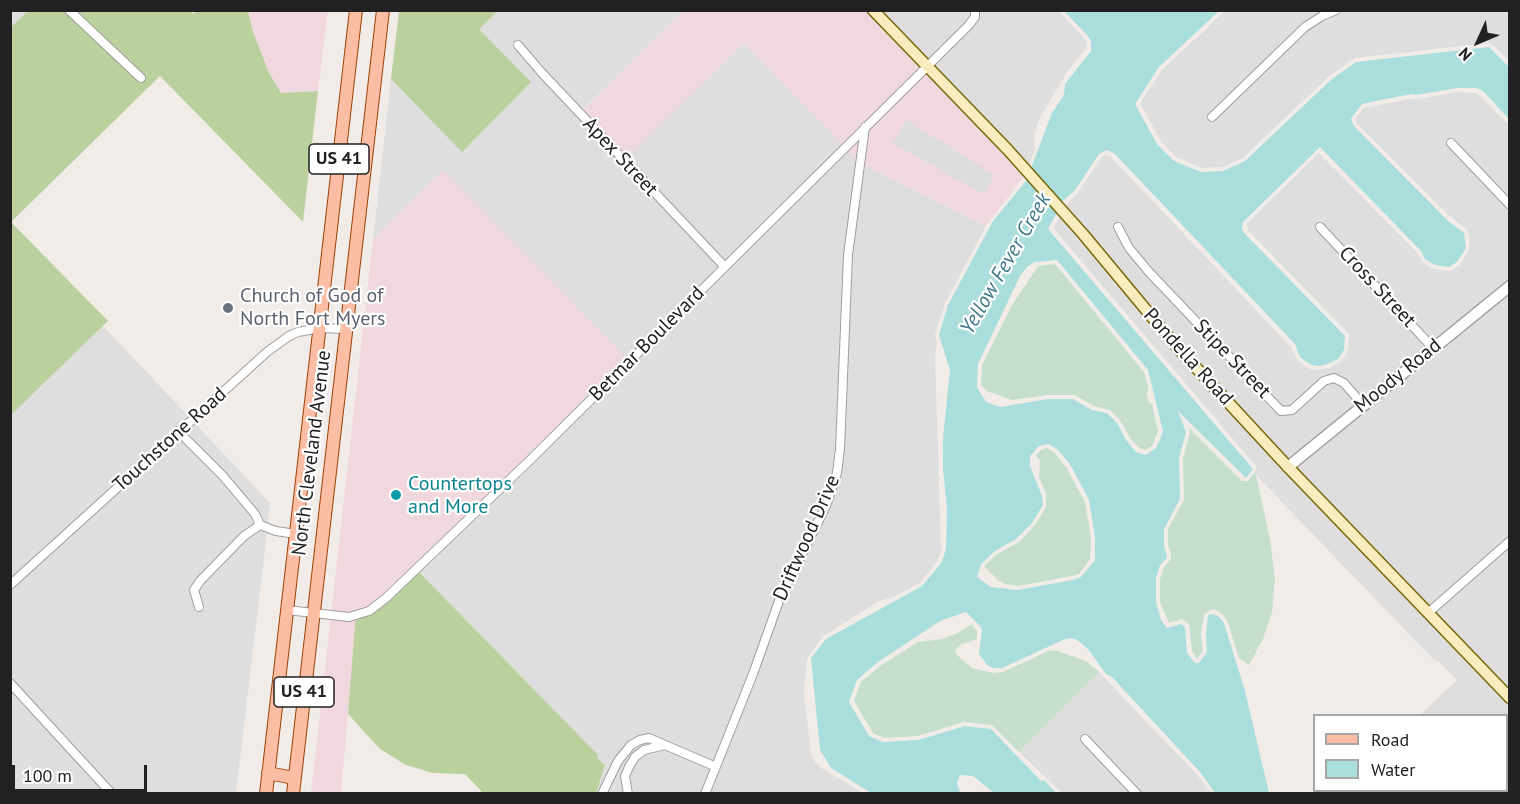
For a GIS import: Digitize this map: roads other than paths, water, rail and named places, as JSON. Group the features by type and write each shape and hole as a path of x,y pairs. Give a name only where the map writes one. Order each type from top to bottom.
{"main road":[{"name":"North Cleveland Avenue","path":"266,794 356,10"},
{"name":"North Cleveland Avenue","path":"292,794 383,10"},
{"name":"Pondella Road","path":"873,10 1008,150 1083,234 1177,347 1288,467 1509,698"},
{"path":"268,773 294,778"}],"street":[{"path":"69,10 141,78"},
{"name":"Betmar Boulevard","path":"287,610 349,617 369,611 386,598 528,462 968,26 975,17 975,10"},
{"path":"1212,117 1305,27 1336,10"},
{"name":"Apex Street","path":"518,45 725,267"},
{"name":"Driftwood Drive","path":"705,794 714,766 753,674 780,598 821,515 837,473 848,255 865,127"},
{"path":"1451,143 1509,205"},
{"name":"Cross Street","path":"1320,226 1433,348"},
{"name":"Stipe Street","path":"1118,227 1128,248 1137,259 1281,411 1292,410 1324,381 1334,378 1344,383 1363,405"},
{"name":"Moody Road","path":"1288,467 1509,286"},
{"name":"Touchstone Road","path":"10,585 267,352 289,336 320,328 346,329"},
{"path":"178,431 223,476 255,514 260,525 276,531 296,534"},
{"path":"199,607 194,590 200,581 244,536 260,525"},
{"path":"1428,613 1509,541"},
{"path":"10,683 112,794"},
{"path":"602,794 624,752 640,740 650,738 714,766"},
{"path":"1085,739 1137,794"},
{"path":"628,794 626,772 635,757 644,750 665,745"},
{"path":"615,768 626,772"}],"water":[{"name":"Yellow Fever Creek","path":"1064,11 1219,11 1159,67 1135,104 1157,144 1174,161 1201,172 1223,171 1245,161 1332,79 1356,62 1489,47 1509,67 1509,119 1483,91 1476,88 1457,88 1362,104 1351,119 1354,126 1447,220 1464,233 1466,248 1457,262 1449,267 1435,265 1425,259 1421,251 1320,147 1243,222 1244,233 1345,336 1344,350 1338,359 1320,366 1311,365 1300,357 1295,344 1115,154 1107,150 1099,154 1075,190 1063,201 1048,229 1253,469 1246,478 1178,411 1186,432 1179,458 1180,499 1164,529 1164,547 1167,555 1160,565 1156,578 1156,602 1161,620 1167,628 1181,624 1185,627 1187,653 1195,663 1199,663 1207,652 1208,615 1218,616 1224,623 1245,691 1269,793 1215,793 1200,772 1112,677 1106,674 1088,649 1077,640 1071,638 1063,640 1002,668 987,665 979,654 982,630 966,612 940,621 878,662 857,680 849,702 869,736 883,742 918,740 965,726 991,729 1041,781 1044,780 1056,793 994,793 973,776 960,775 957,783 960,793 871,793 831,768 820,750 811,658 826,639 922,586 942,562 946,549 947,510 943,437 950,370 939,335 948,305 993,221 1026,181 1052,113 1064,95 1065,84 1091,51 1091,41","holes":["1057,260 1148,370 1163,431 1155,449 1146,455 1136,452 1117,423 1107,413 1092,410 1073,399 1048,399 1000,407 986,402 977,387 978,364 1020,276 1028,266 1035,262","1048,444 1057,449 1070,464 1089,500 1095,537 1095,560 1081,577 1073,580 1017,590 991,587 977,577 981,564 995,551 1016,539 1032,523 1043,505 1042,496 1030,466 1030,456 1039,446"]}],"place":[{"name":"Church of God of North Fort Myers","path":"228,308"},
{"name":"Countertops and More","path":"396,495"}]}
